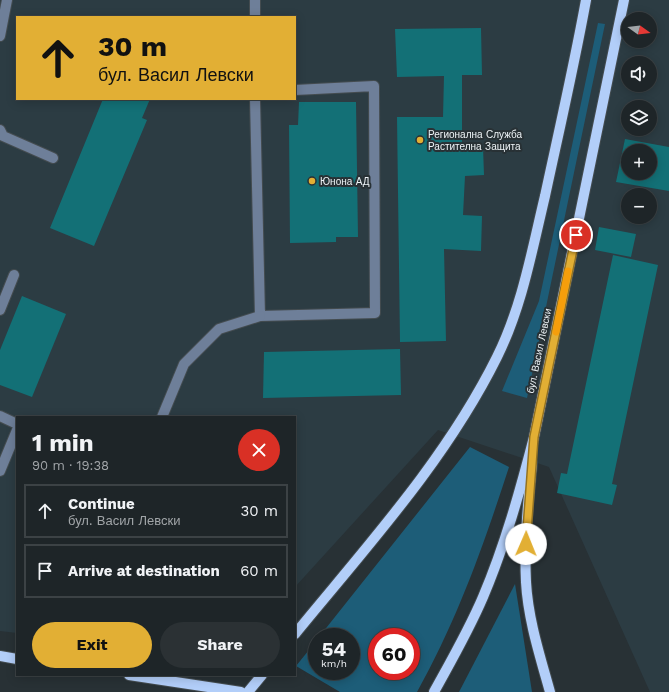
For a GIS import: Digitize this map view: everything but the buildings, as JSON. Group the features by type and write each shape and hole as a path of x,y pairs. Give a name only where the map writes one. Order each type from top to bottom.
{"main road":[{"path":"296,633 412,490 442,450 497,356 514,315 529,263 586,0"},
{"name":"бул. Васил Левски","path":"434,692 483,597 519,494 534,437 624,0"},
{"path":"534,437 526,530 526,583 534,636 550,692"},
{"path":"0,656 16,659"},
{"path":"136,676 241,692"},
{"path":"248,692 261,676"}],"lane":[{"path":"0,36 7,0"},
{"path":"255,0 255,16"},
{"path":"162,416 184,364 219,329 260,316 375,312 374,86 296,90"},
{"path":"255,100 260,316"},
{"path":"0,130 3,136 53,158"},
{"path":"0,310 14,275"},
{"path":"0,416 16,424"},
{"path":"0,471 16,432"}],"shaded area":[{"path":"0,0 669,0 669,692 650,692 549,467 438,430 296,586 296,416 16,416 16,633 0,631"},
{"path":"598,23 605,24 527,398 502,391 539,301"},
{"path":"470,447 509,467 469,582 445,637 417,692 340,692 320,680 360,680 360,628 326,628"},
{"path":"515,584 532,692 459,692"},
{"path":"308,651 308,673 296,666"}],"slow traffic":[{"path":"556,332 568,271"}],"place":[{"name":"Регионална Служба Растителна Защита","path":"420,140"},
{"name":"Юнона АД","path":"312,181"}],"route":[{"path":"526,544 534,437 576,235"}]}
